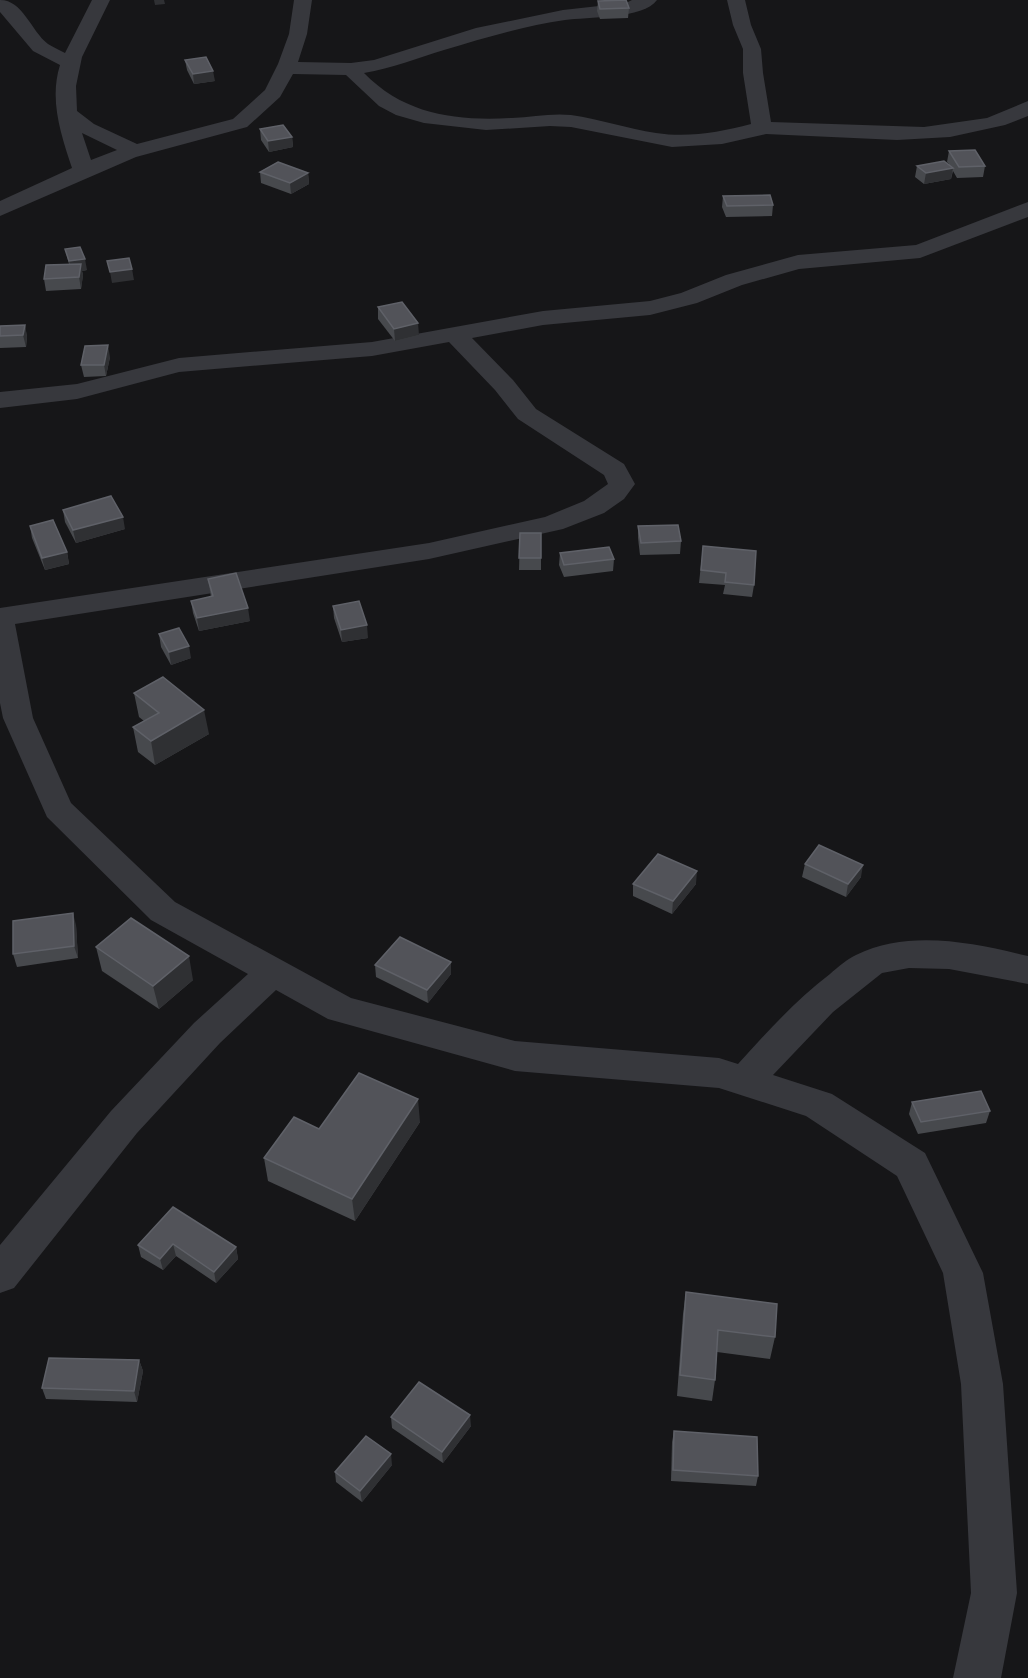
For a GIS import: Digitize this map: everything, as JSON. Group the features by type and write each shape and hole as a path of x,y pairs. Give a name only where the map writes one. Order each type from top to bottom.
{"street":[{"path":"84,171 71,136 66,92 70,63 90,26 94,10 102,0"},
{"path":"0,209 84,171 136,151 240,123 273,93 286,68 298,34 303,0"},
{"path":"286,68 351,69 376,65 515,24 562,15 629,8 648,0"},
{"path":"736,0 742,25 752,49 753,73 762,128"},
{"path":"0,3 12,12 40,47 70,63"},
{"path":"351,69 372,92 390,103 411,113 436,119 465,123 511,124 554,120 580,122 669,141 694,141 762,128 882,135 944,133 993,123 1021,113 1028,106"},
{"path":"67,113 87,128 136,151"},
{"path":"0,400 77,390 179,365 372,349 543,318 650,308 689,298 734,280 798,262 920,250 1028,209"},
{"path":"454,334 504,385 527,414 615,470 622,484 615,493 594,507 553,523 429,551 0,619 18,718 58,809 163,911 340,1009 515,1056 719,1073 819,1105 911,1165 963,1273 982,1384 994,1593 977,1678"},
{"path":"745,1082 789,1032 821,1001 870,964 921,953 993,961 1028,970"},
{"path":"0,1275 124,1122 207,1034 274,971"}],"building":[{"path":"626,0 629,8 600,9 598,1"},
{"path":"206,57 213,71 193,74 185,60"},
{"path":"283,125 292,137 268,141 260,129"},
{"path":"975,150 985,166 959,167 949,151"},
{"path":"944,161 953,168 926,173 917,166"},
{"path":"278,162 308,173 290,183 260,172"},
{"path":"770,195 773,205 727,206 723,196"},
{"path":"80,247 85,259 69,261 65,249"},
{"path":"129,258 132,269 110,272 107,261"},
{"path":"81,264 79,277 44,279 46,265"},
{"path":"402,302 418,323 394,329 378,307"},
{"path":"25,325 23,335 0,336 0,326"},
{"path":"108,345 104,365 81,365 85,346"},
{"path":"111,496 123,517 73,530 63,510"},
{"path":"53,520 67,552 42,558 30,526"},
{"path":"678,525 681,541 641,543 638,526"},
{"path":"520,533 541,533 541,558 519,558"},
{"path":"703,546 756,551 754,585 725,582 726,573 701,570"},
{"path":"609,547 614,559 564,565 560,553"},
{"path":"236,573 248,608 197,618 191,601 213,596 208,579"},
{"path":"359,601 367,625 341,630 333,606"},
{"path":"179,628 189,646 169,652 159,634"},
{"path":"163,677 204,710 151,741 133,727 159,713 134,693"},
{"path":"819,845 863,865 848,884 805,864"},
{"path":"658,854 697,871 673,901 633,884"},
{"path":"73,913 74,946 13,954 13,921"},
{"path":"131,918 189,956 153,986 96,947"},
{"path":"400,937 451,962 427,990 375,965"},
{"path":"359,1073 418,1099 352,1199 264,1158 294,1117 319,1129"},
{"path":"981,1091 990,1111 921,1122 912,1102"},
{"path":"173,1207 236,1247 214,1272 173,1244 160,1259 138,1245"},
{"path":"686,1292 777,1304 775,1337 718,1330 715,1380 680,1375"},
{"path":"49,1358 139,1360 134,1391 42,1388"},
{"path":"419,1382 470,1415 442,1452 391,1417"},
{"path":"674,1431 757,1437 758,1476 673,1470"},
{"path":"366,1436 391,1454 360,1491 335,1472"}]}
